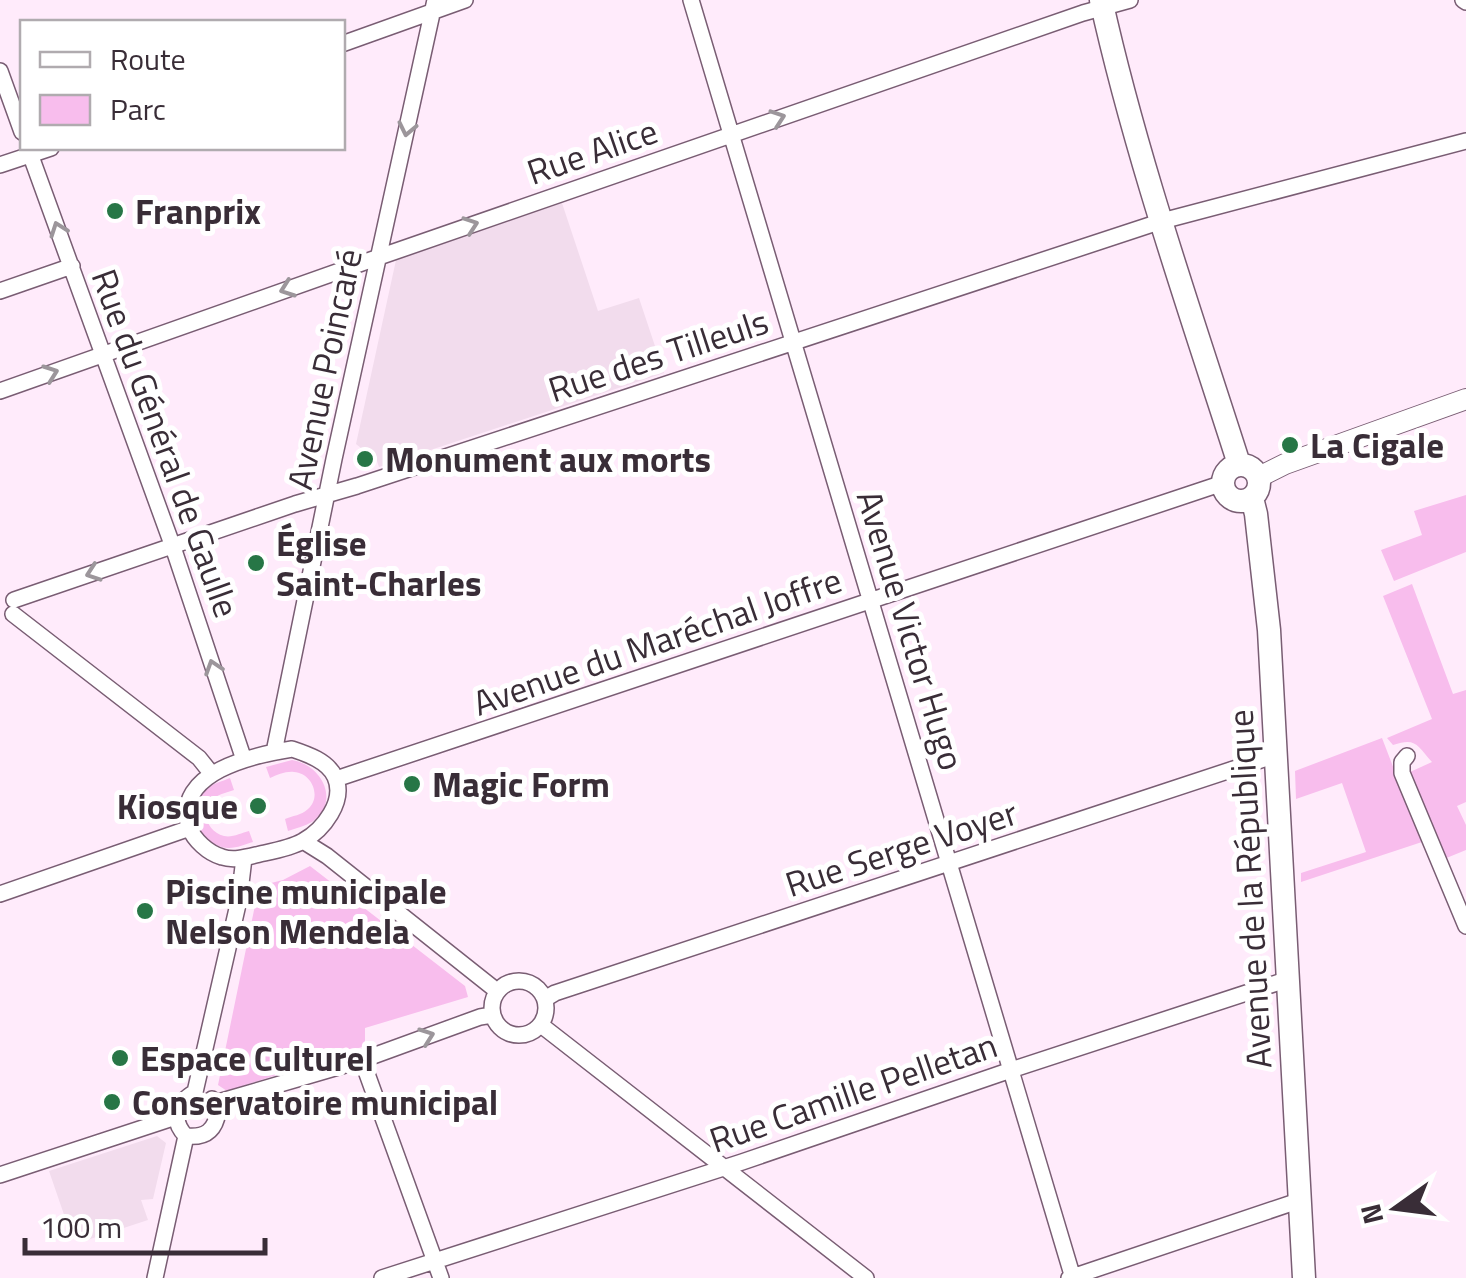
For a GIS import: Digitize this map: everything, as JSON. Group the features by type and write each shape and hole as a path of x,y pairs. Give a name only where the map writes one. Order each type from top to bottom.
{"main road":[{"name":"Avenue de la République","path":"1102,4 1162,221 1250,480 1256,514 1269,630 1304,1278"},
{"path":"1228,469 1250,480 1242,501 1228,496 1223,483 1228,469"}],"street":[{"path":"345,43 434,6 465,0"},
{"name":"Avenue Victor Hugo","path":"691,0 1072,1278"},
{"name":"Rue Alice","path":"0,391 1102,4 1130,0"},
{"name":"Avenue Poincaré","path":"274,752 434,6"},
{"path":"0,71 20,126"},
{"name":"Rue des Tilleuls","path":"7,606 295,504 1162,221 1466,142"},
{"path":"0,166 29,151"},
{"name":"Rue du Général de Gaulle","path":"29,151 173,546 244,760"},
{"path":"0,291 72,266"},
{"path":"1250,480 1466,399"},
{"name":"Avenue du Maréchal Joffre","path":"336,778 1223,483"},
{"path":"7,606 199,758 212,774"},
{"path":"292,750 324,764 336,778 337,797 332,812 303,841 244,858 211,852 200,844 190,828 192,794 212,774 274,752 292,750"},
{"name":"Rue Serge Voyer","path":"545,998 1276,755"},
{"path":"1407,756 1402,762 1402,774 1466,926"},
{"path":"0,894 190,828"},
{"path":"303,841 497,992"},
{"path":"196,1092 239,900 244,858"},
{"name":"Rue Camille Pelletan","path":"382,1278 1289,980"},
{"path":"523,981 536,987 545,998 546,1012 540,1025 528,1034 514,1035 500,1028 492,1015 497,992 509,982 523,981"},
{"path":"216,1104 492,1015"},
{"path":"540,1025 866,1278"},
{"path":"362,1060 441,1278"},
{"path":"196,1092 216,1104 218,1112 212,1130 205,1135 186,1136 176,1117 186,1097 196,1092"},
{"path":"0,1176 176,1117"},
{"path":"155,1278 186,1136"},
{"path":"1072,1278 1301,1200"}],"shaded area":[{"path":"562,203 598,311 639,298 664,373 379,467 356,444 396,260"},
{"path":"157,1136 166,1143 153,1199 141,1200 148,1220 81,1242 77,1230 70,1232 49,1171"}],"green space":[{"path":"1466,495 1466,552 1394,581 1381,550 1422,535 1414,511"},
{"path":"1412,584 1453,694 1466,690 1466,802 1457,806 1466,825 1466,850 1444,859 1410,772 1432,762 1415,744 1393,745 1387,738 1432,719 1383,596"},
{"path":"1382,738 1422,842 1301,882 1301,873 1366,852 1342,783 1296,799 1295,771"},
{"path":"292,760 303,763 319,776 326,794 321,814 288,831 285,819 308,809 314,798 313,786 300,773 270,778 266,767"},
{"path":"230,778 234,790 211,801 208,822 224,836 249,831 253,842 229,848 218,846 203,834 196,806 207,788"},
{"path":"310,866 465,986 468,997 365,1028 365,1046 227,1091 218,1085 259,886 283,880"}],"place":[{"name":"Franprix","path":"115,211"},
{"name":"La Cigale","path":"1290,445"},
{"name":"Monument aux morts","path":"365,459"},
{"name":"Église Saint-Charles","path":"256,563"},
{"name":"Magic Form","path":"412,784"},
{"name":"Kiosque","path":"258,806"},
{"name":"Piscine municipale Nelson Mendela","path":"145,911"},
{"name":"Espace Culturel","path":"120,1058"},
{"name":"Conservatoire municipal","path":"112,1102"}]}
